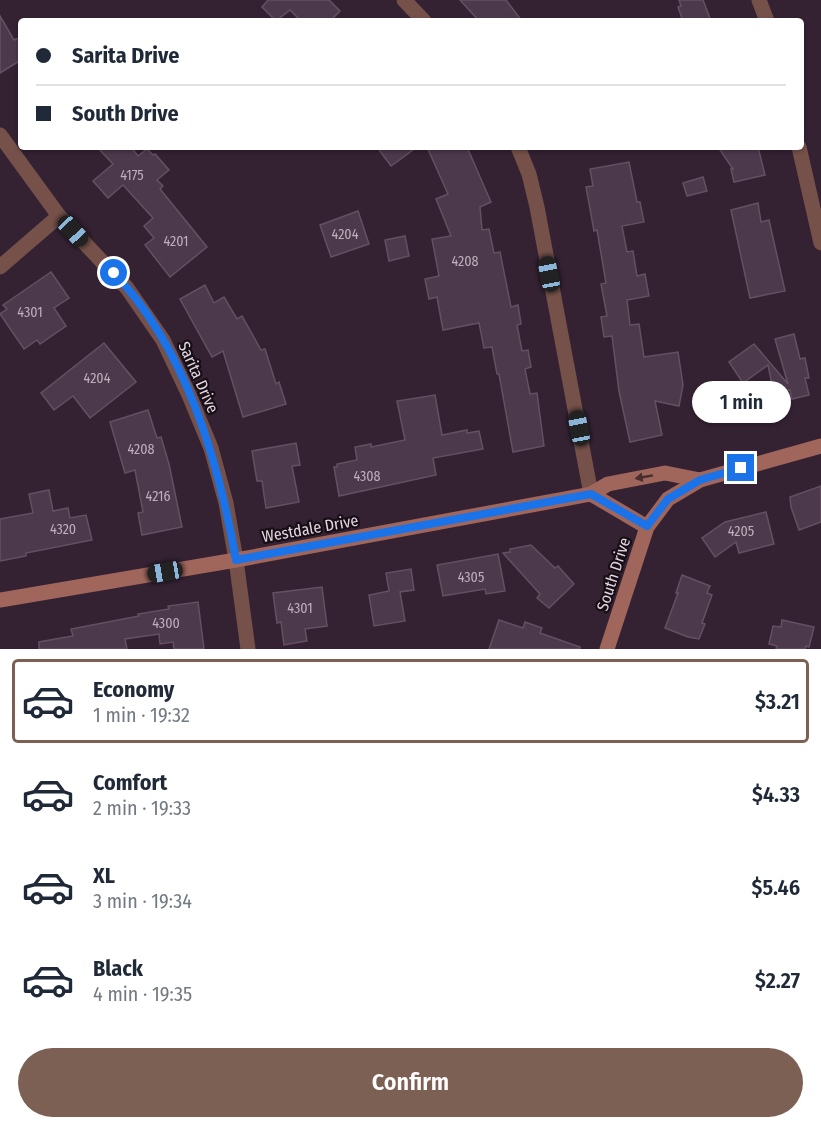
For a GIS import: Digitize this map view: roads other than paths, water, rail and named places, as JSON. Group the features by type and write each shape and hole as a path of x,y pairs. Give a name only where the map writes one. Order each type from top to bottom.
{"street":[{"path":"404,0 421,18"},
{"path":"759,0 766,18"},
{"name":"Sarita Drive","path":"0,135 60,216 127,288 163,340 211,448 226,503 248,649"},
{"path":"519,150 529,174 537,207 591,494 647,526"},
{"path":"800,150 821,243"},
{"path":"0,267 60,216"},
{"name":"South Drive","path":"608,649 647,526 668,499 700,480 821,446"},
{"name":"Westdale Drive","path":"0,600 236,560 591,494 608,484 664,473 700,480"}]}
